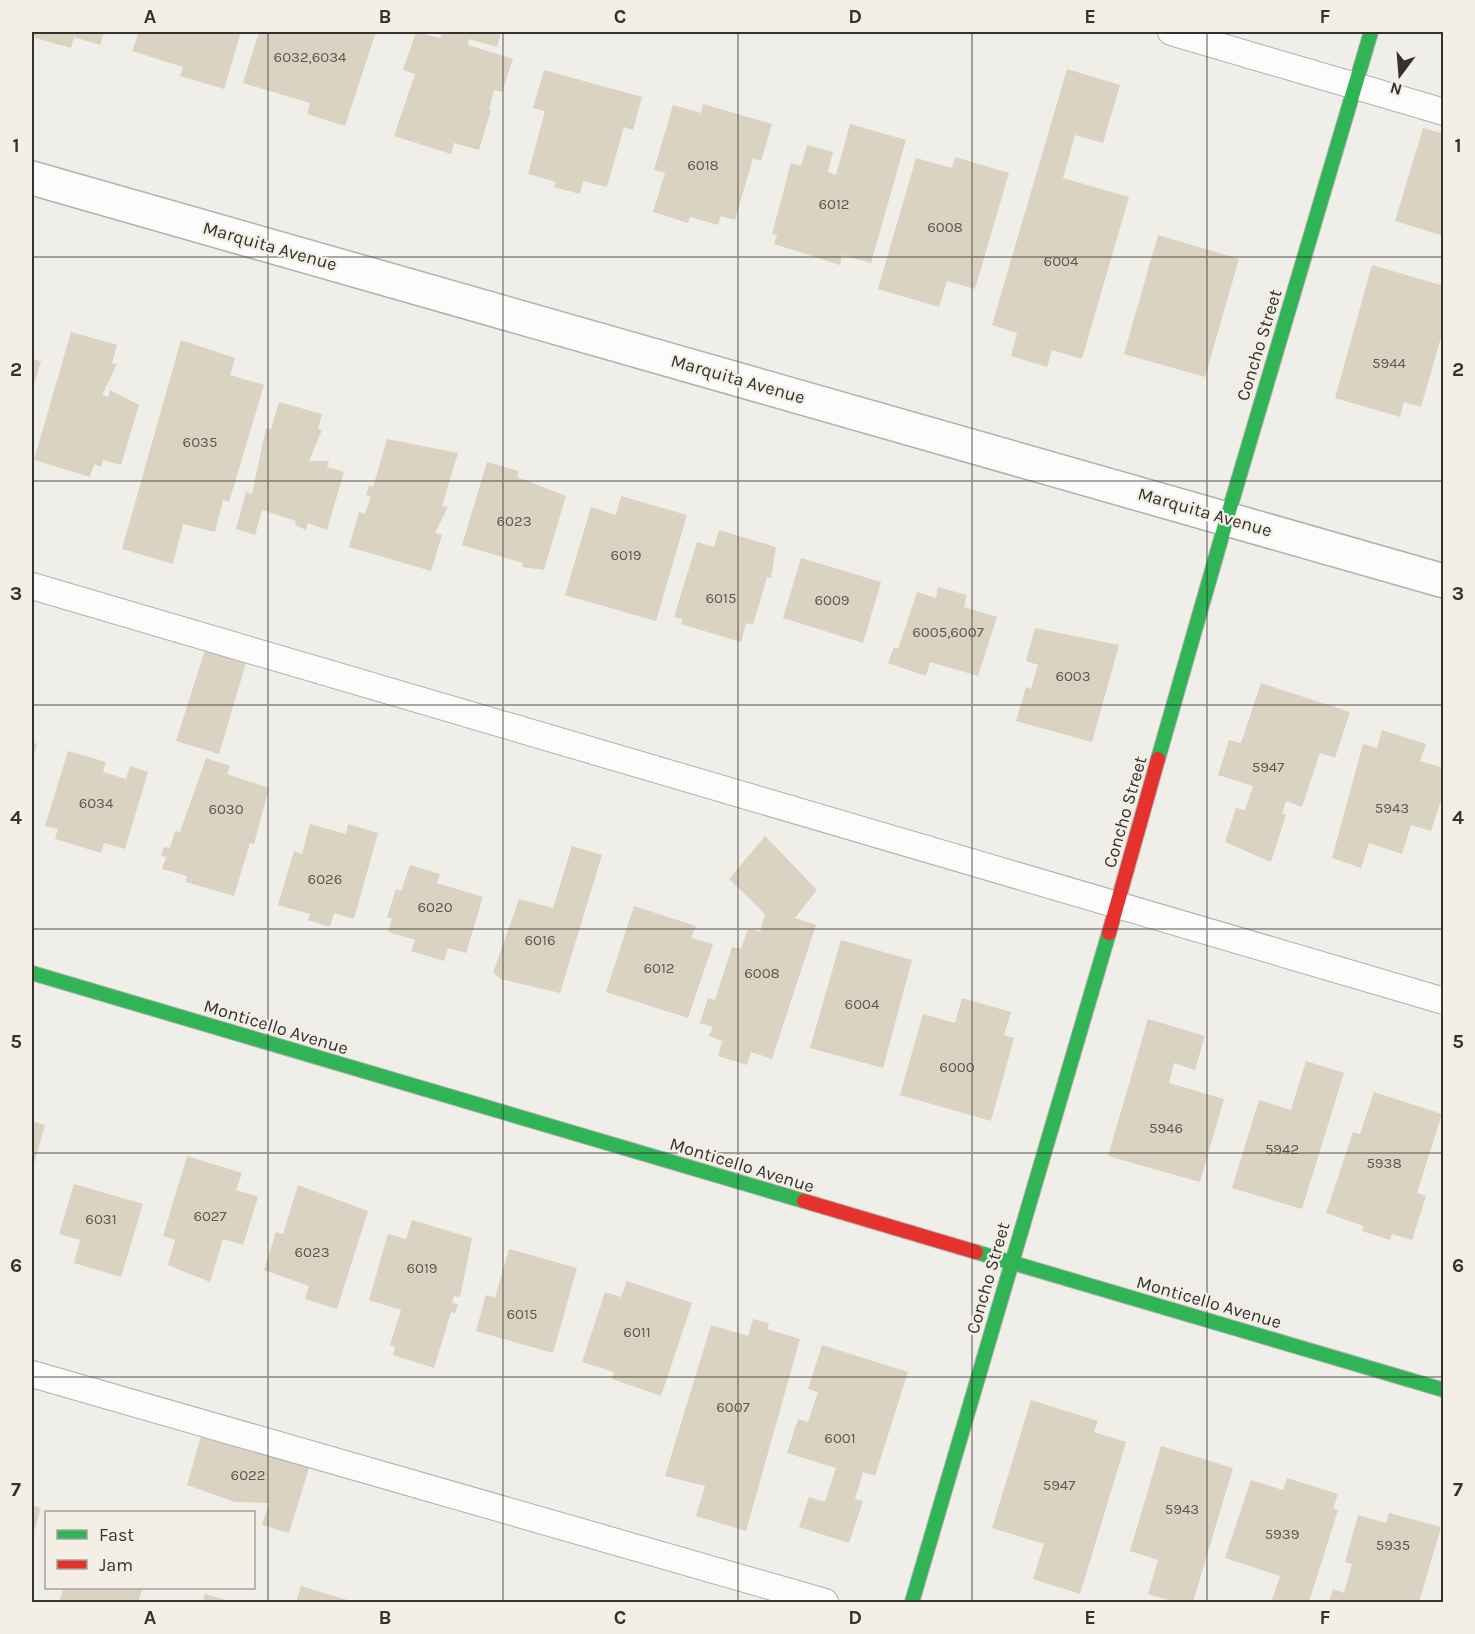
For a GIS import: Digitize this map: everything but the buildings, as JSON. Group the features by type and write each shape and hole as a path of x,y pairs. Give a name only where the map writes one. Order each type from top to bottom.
{"street":[{"name":"Concho Street","path":"912,1602 1117,904 1227,518 1371,32"},
{"name":"Marquita Avenue","path":"32,178 1443,581"},
{"name":"Monticello Avenue","path":"32,973 1443,1390"}],"lane":[{"path":"1171,32 1443,112"},
{"path":"32,586 1443,1001"},
{"path":"32,1374 825,1602"}],"traffic: fast":[{"path":"1158,759 1371,32"},
{"path":"912,1602 1109,933"},
{"path":"32,973 804,1201"},
{"path":"976,1252 1444,1390"}],"traffic: jam":[{"path":"1109,933 1158,759"},
{"path":"804,1201 976,1252"}]}
